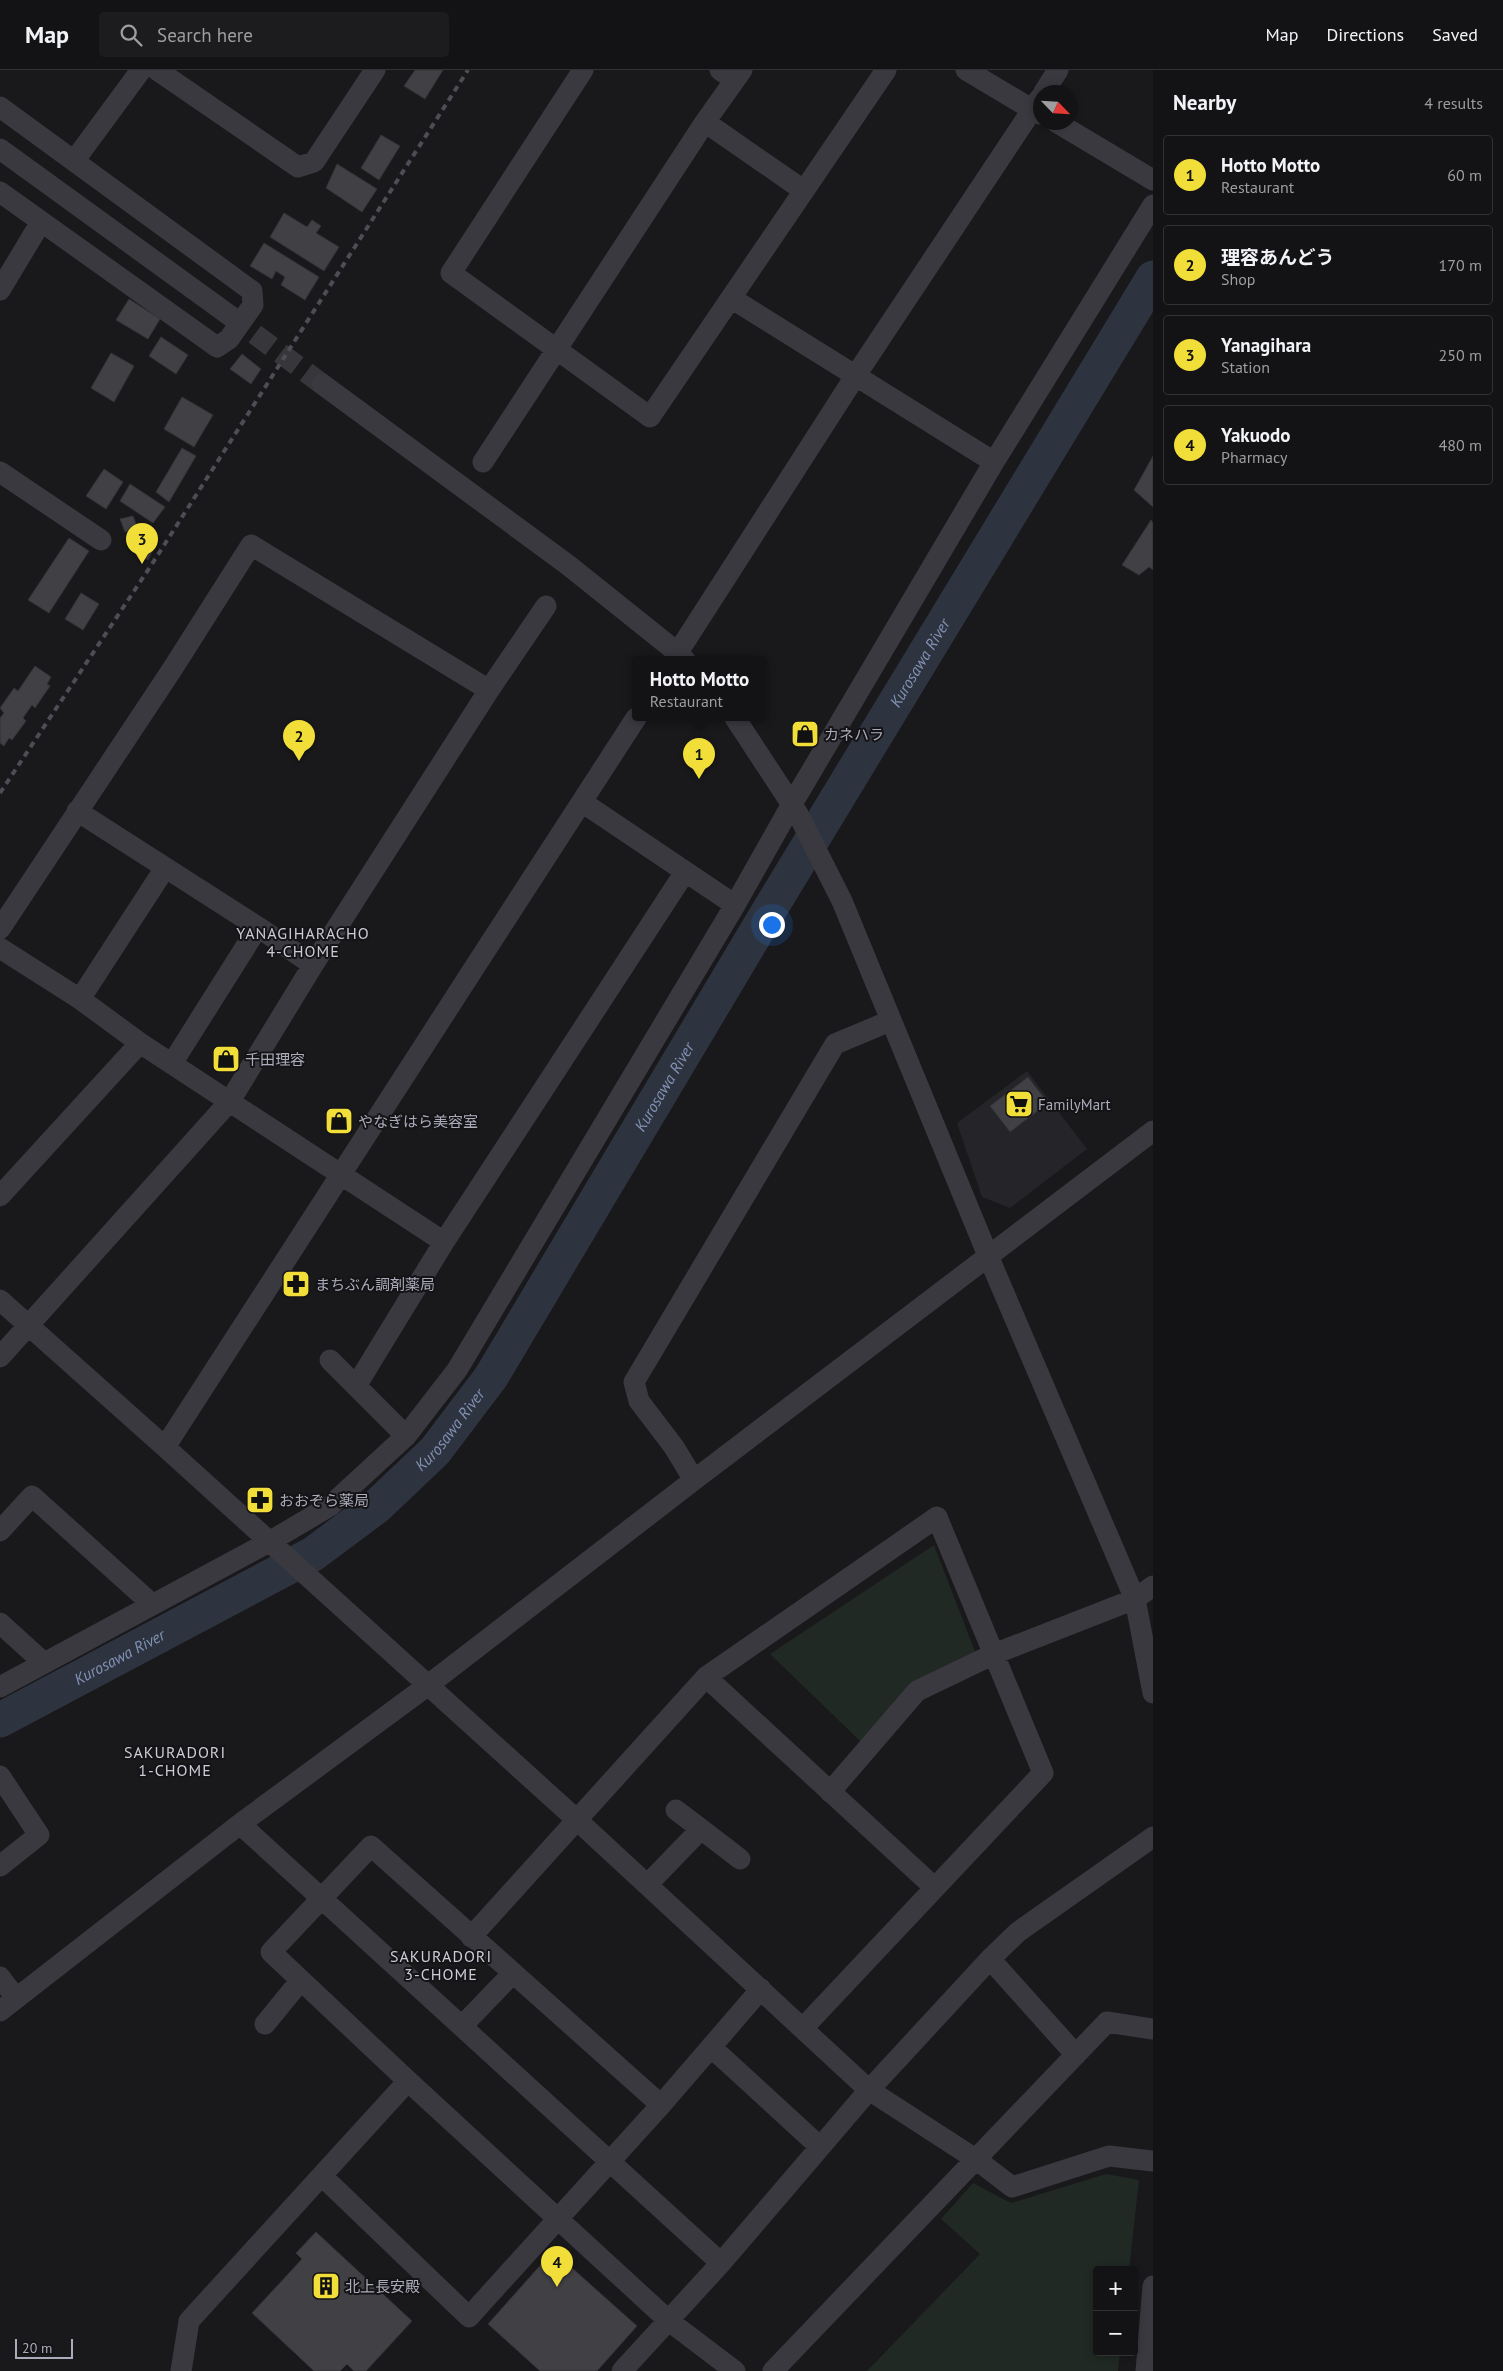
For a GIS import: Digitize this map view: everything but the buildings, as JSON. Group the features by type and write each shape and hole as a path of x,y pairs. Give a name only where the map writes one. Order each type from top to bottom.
{"street":[{"path":"74,161 141,70"},
{"path":"157,70 298,167 314,162 375,70"},
{"path":"583,70 451,273 650,417 886,70"},
{"path":"966,70 1033,100"},
{"path":"1050,85 1058,70"},
{"path":"483,462 704,122 732,73"},
{"path":"0,107 252,291 253,305 229,339 217,348 0,192"},
{"path":"680,656 856,375 1033,113"},
{"path":"704,122 803,190"},
{"path":"1069,130 1153,180"},
{"path":"0,149 229,315"},
{"path":"0,1687 153,1605 273,1546 330,1506 406,1436 457,1370 735,905 795,809 994,462 1153,205"},
{"path":"0,290 41,222"},
{"path":"731,298 994,462"},
{"path":"322,384 568,565 677,656"},
{"path":"0,472 101,540"},
{"path":"0,929 251,545 489,690"},
{"path":"0,1357 230,1101 313,965 489,690 546,606"},
{"path":"165,1447 340,1173 634,721"},
{"path":"737,721 795,809 842,901 989,1258 1135,1599 1150,1666 1153,1694"},
{"path":"582,802 735,905"},
{"path":"77,812 258,927 313,965"},
{"path":"80,998 165,868"},
{"path":"356,1386 444,1242 685,872"},
{"path":"173,1062 258,927"},
{"path":"0,948 80,998 140,1042 444,1242"},
{"path":"694,1480 674,1447 639,1401 634,1382 835,1044 890,1020"},
{"path":"0,1196 140,1042"},
{"path":"0,1977 8,2004 240,1824 427,1686 694,1480 989,1258 1153,1131"},
{"path":"0,1300 577,1820 869,2090 977,2160 1012,2188 1109,2156 1153,2161"},
{"path":"330,1360 406,1436"},
{"path":"0,1531 32,1496 153,1605"},
{"path":"471,1937 706,1677 937,1516 1043,1773 803,2028"},
{"path":"830,1792 917,1691 994,1654 1135,1599 1153,1586"},
{"path":"0,1623 44,1662"},
{"path":"706,1677 935,1888"},
{"path":"0,1776 39,1835 0,1866"},
{"path":"676,1810 740,1859"},
{"path":"240,1824 722,2263"},
{"path":"647,1885 700,1829"},
{"path":"622,2371 722,2263 869,2090 990,1959 1018,1932 1153,1837"},
{"path":"661,2105 371,1846 271,1952 408,2082 669,2321 735,2371"},
{"path":"990,1959 1076,2055"},
{"path":"462,2026 513,1973"},
{"path":"265,2024 301,1980"},
{"path":"322,2176 469,2317 609,2160 661,2105 761,1989"},
{"path":"773,2371 1107,2022 1153,2029"},
{"path":"711,2047 820,2147"},
{"path":"181,2371 189,2321 408,2082"},
{"path":"1146,2371 1153,2286"}],"shaded area":[{"path":"1027,1071 1087,1149 1010,1208 982,1197 957,1123"},
{"path":"934,1545 976,1654 860,1741 770,1654"},
{"path":"1106,2174 1139,2180 1129,2266 1093,2266 1093,2356 1120,2356 1118,2371 867,2371 980,2254 941,2219 973,2183 1011,2203"}],"waterway":[{"name":"Kurosawa River","path":"0,1720 313,1554 376,1507 435,1451 491,1377 770,909 1153,278"}],"tunnel":[{"path":"229,315 322,384"}],"railway":[{"path":"0,793 152,564 468,70"}],"place":[{"name":"Yanagihara","path":"142,564"},
{"name":"カネハラ","path":"805,734"},
{"name":"理容あんどう","path":"299,761"},
{"name":"Hotto Motto","path":"699,779"},
{"name":"千田理容","path":"226,1059"},
{"name":"FamilyMart","path":"1019,1104"},
{"name":"やなぎはら美容室","path":"339,1121"},
{"name":"まちぶん調剤薬局","path":"296,1284"},
{"name":"おおぞら薬局","path":"260,1500"},
{"name":"北上長安殿","path":"326,2286"},
{"name":"Yakuodo","path":"557,2287"}],"district":[{"name":"YANAGIHARACHO 4-CHOME","path":"303,942"},
{"name":"SAKURADORI 1-CHOME","path":"175,1761"},
{"name":"SAKURADORI 3-CHOME","path":"441,1965"}]}
